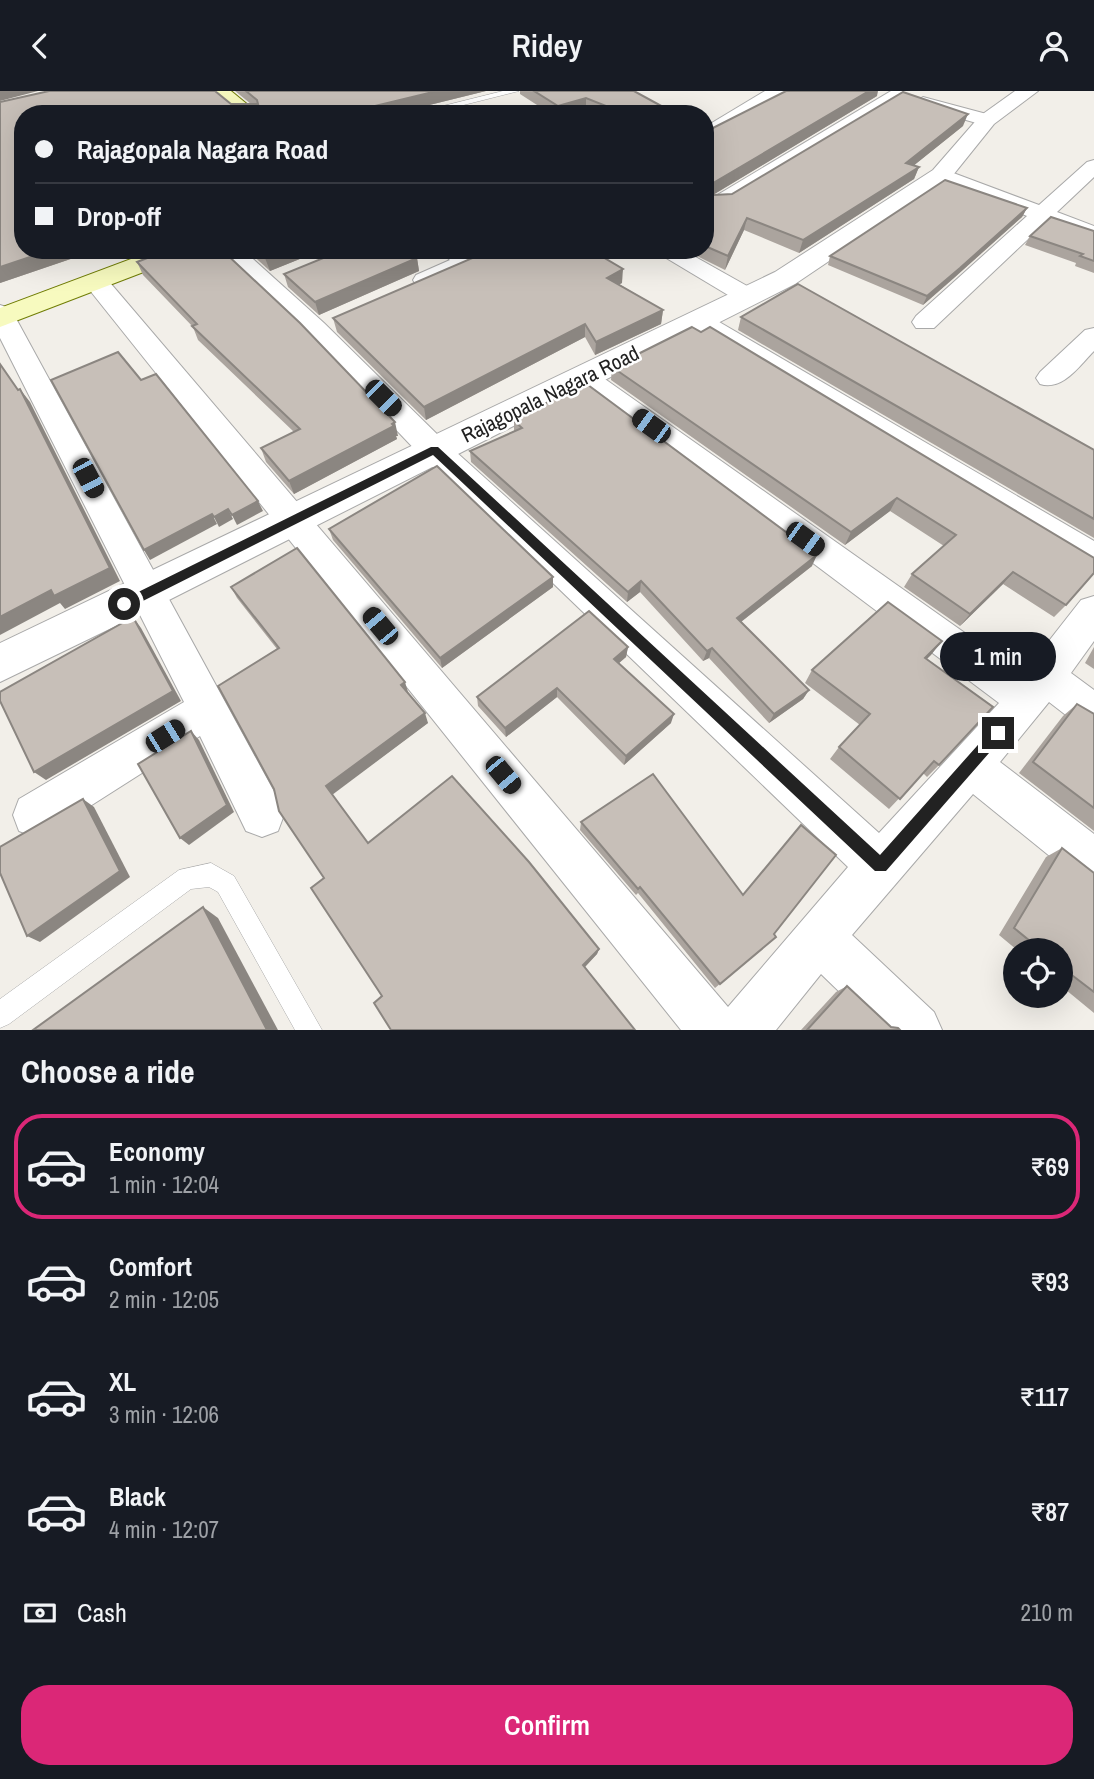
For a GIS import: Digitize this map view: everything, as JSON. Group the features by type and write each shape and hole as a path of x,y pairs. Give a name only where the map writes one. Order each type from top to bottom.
{"main road":[{"path":"218,91 237,105"},
{"path":"1,316 97,283 141,259"}],"street":[{"path":"714,130 778,91"},
{"name":"Rajagopala Nagara Road","path":"0,663 149,593 293,519 700,322 747,296 796,284 941,175 987,120 1028,91"},
{"path":"720,200 890,93 987,120"},
{"path":"925,322 1094,166"},
{"path":"941,175 1041,216 1094,234"},
{"path":"244,259 278,279 327,323 434,450 880,865"},
{"path":"402,290 467,261 464,259"},
{"path":"681,259 747,296"},
{"path":"97,283 714,1030"},
{"path":"1,316 149,593 262,815"},
{"path":"700,322 1094,558"},
{"path":"1050,378 1094,336"},
{"path":"585,378 1036,689 1094,713"},
{"path":"743,1030 880,865 971,766 1036,689 1094,611"},
{"path":"35,815 208,709"},
{"path":"971,766 1094,863"},
{"path":"820,938 916,1030"}],"lane":[{"path":"454,105 515,91"},
{"path":"0,1014 187,879 211,875 226,884 309,1030"}],"building":[{"path":"49,91 215,91 231,104 258,104 246,91 437,91 379,105 14,105 14,259 24,259 0,267 0,102"},
{"path":"534,91 634,91 660,105 604,105 586,98 556,105"},
{"path":"786,91 869,91 714,183 714,127"},
{"path":"903,92 968,114 906,163 919,167 803,240 747,218 728,256 714,250 714,195 732,194"},
{"path":"945,180 1027,208 927,296 830,256"},
{"path":"1051,217 1094,231 1094,261 1080,256 1083,254 1030,236"},
{"path":"145,259 232,259 300,323 395,422 392,424 394,426 289,481 261,448 300,429 192,326 197,324 137,262"},
{"path":"321,259 415,259 315,302 284,274"},
{"path":"470,259 606,259 623,269 607,278 663,310 596,342 585,324 424,407 333,318"},
{"path":"798,284 1094,450 1094,519 741,317"},
{"path":"692,327 701,332 710,327 1094,558 1094,573 1066,605 1013,572 970,614 912,574 956,535 897,498 851,532 612,367"},
{"path":"118,352 141,380 156,374 258,501 232,515 228,509 214,517 212,514 144,550 51,380"},
{"path":"0,364 18,390 20,389 110,568 54,596 51,590 0,617"},
{"path":"584,382 817,555 737,618 809,690 774,714 712,648 707,651 641,581 628,592 470,451 522,428 514,421"},
{"path":"437,466 553,577 440,658 329,529"},
{"path":"297,548 405,682 401,685 425,713 326,786 368,843 452,776 529,862 599,949 583,965 635,1030 391,1030 374,1003 382,996 311,888 324,878 279,811 274,789 218,686 279,648 231,587"},
{"path":"888,602 942,641 925,658 993,707 939,765 934,761 900,799 839,747 870,714 812,670"},
{"path":"589,611 628,647 614,659 674,714 626,756 557,688 505,728 477,697"},
{"path":"133,617 173,691 34,772 0,701 0,692"},
{"path":"1077,704 1094,714 1094,808 1033,762"},
{"path":"191,731 227,805 180,838 138,764"},
{"path":"653,774 743,895 801,825 836,855 774,934 776,937 720,984 640,887 638,889 581,822"},
{"path":"83,799 120,871 27,936 0,873 0,847"},
{"path":"1062,848 1094,873 1094,992 1073,976 1073,938 1026,938 1014,928"},
{"path":"203,907 267,1030 33,1030"},
{"path":"847,986 891,1027 900,1030 807,1030"}],"route":[{"path":"124,604 434,450 880,865 998,733"}]}
